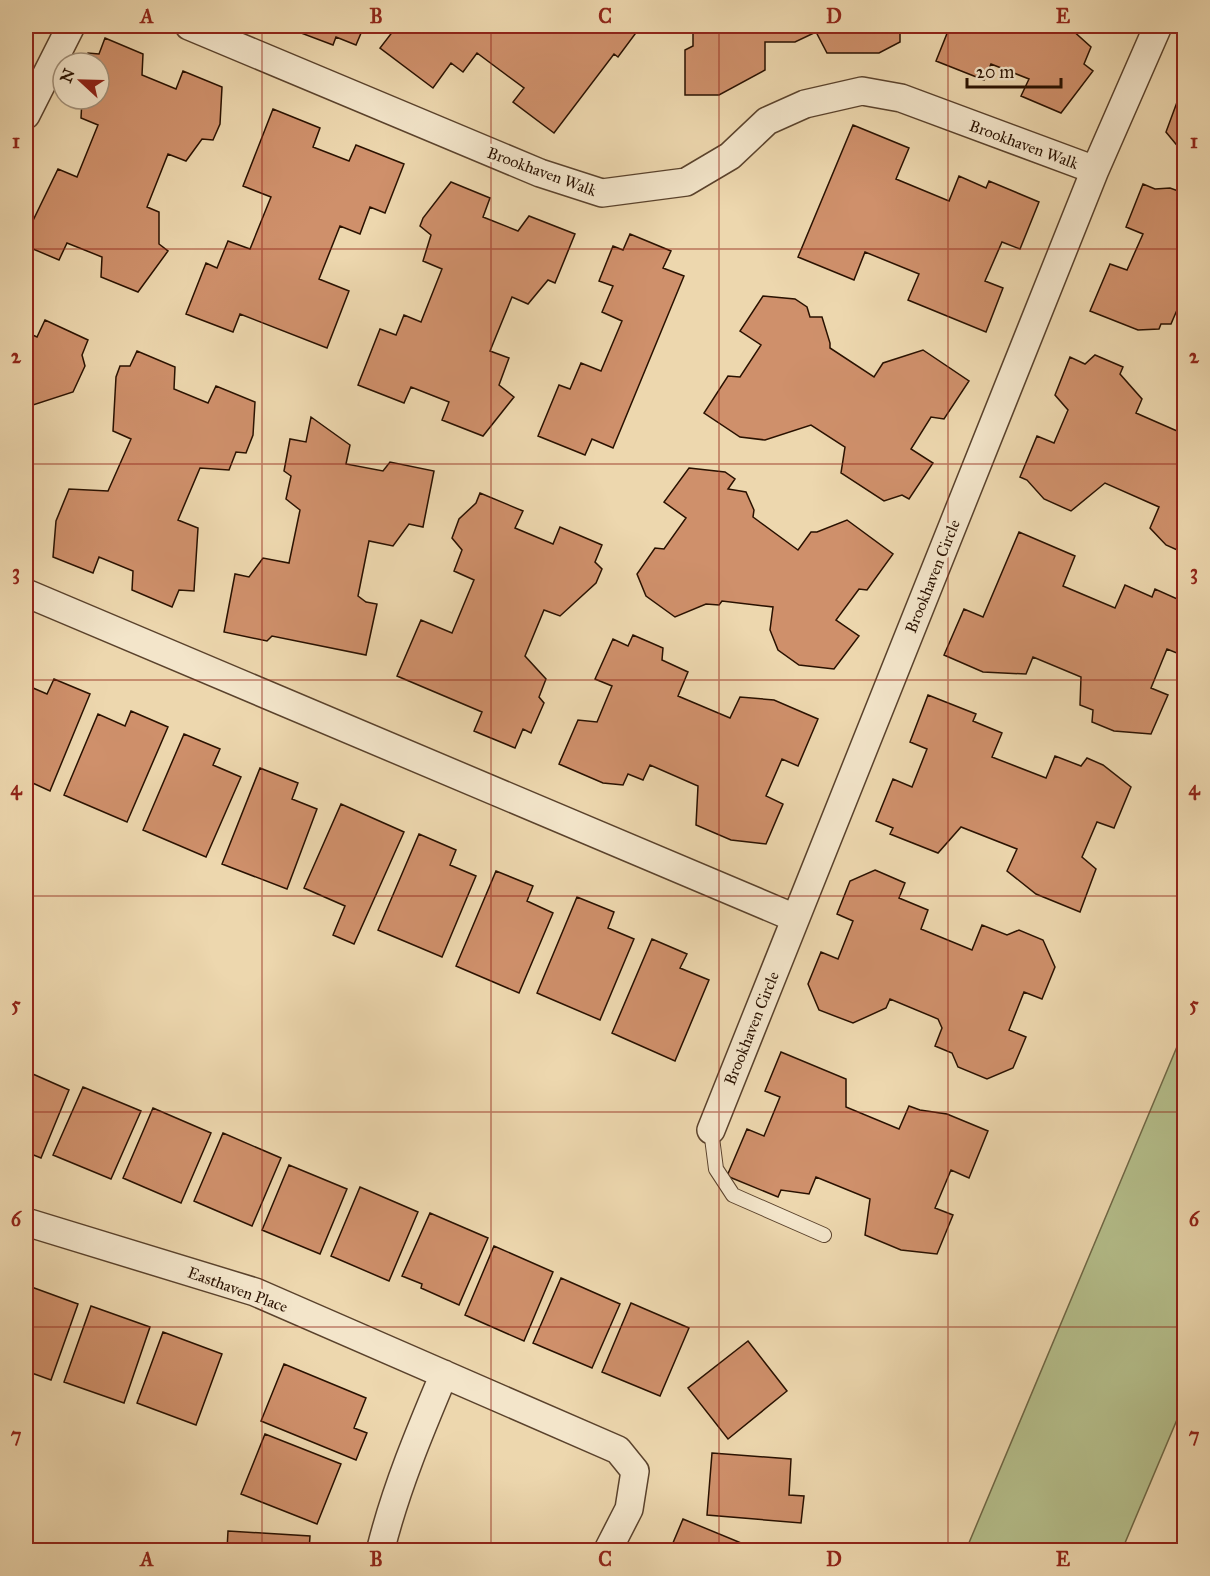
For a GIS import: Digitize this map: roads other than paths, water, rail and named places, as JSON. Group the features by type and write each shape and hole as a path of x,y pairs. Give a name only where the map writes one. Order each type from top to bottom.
{"street":[{"path":"26,115 71,26"},
{"name":"Brookhaven Walk","path":"189,26 540,173 602,193 686,182 730,156 766,120 805,104 862,91 902,98 1095,170"},
{"name":"Brookhaven Circle","path":"711,1130 1095,170 1158,26"},
{"path":"26,592 795,918"},
{"name":"Easthaven Place","path":"26,1222 255,1292 618,1450 635,1472 629,1509 608,1551"},
{"path":"385,1551 381,1548 388,1521 410,1456 444,1374"}],"lane":[{"path":"711,1130 716,1169 733,1195 824,1235"}]}
